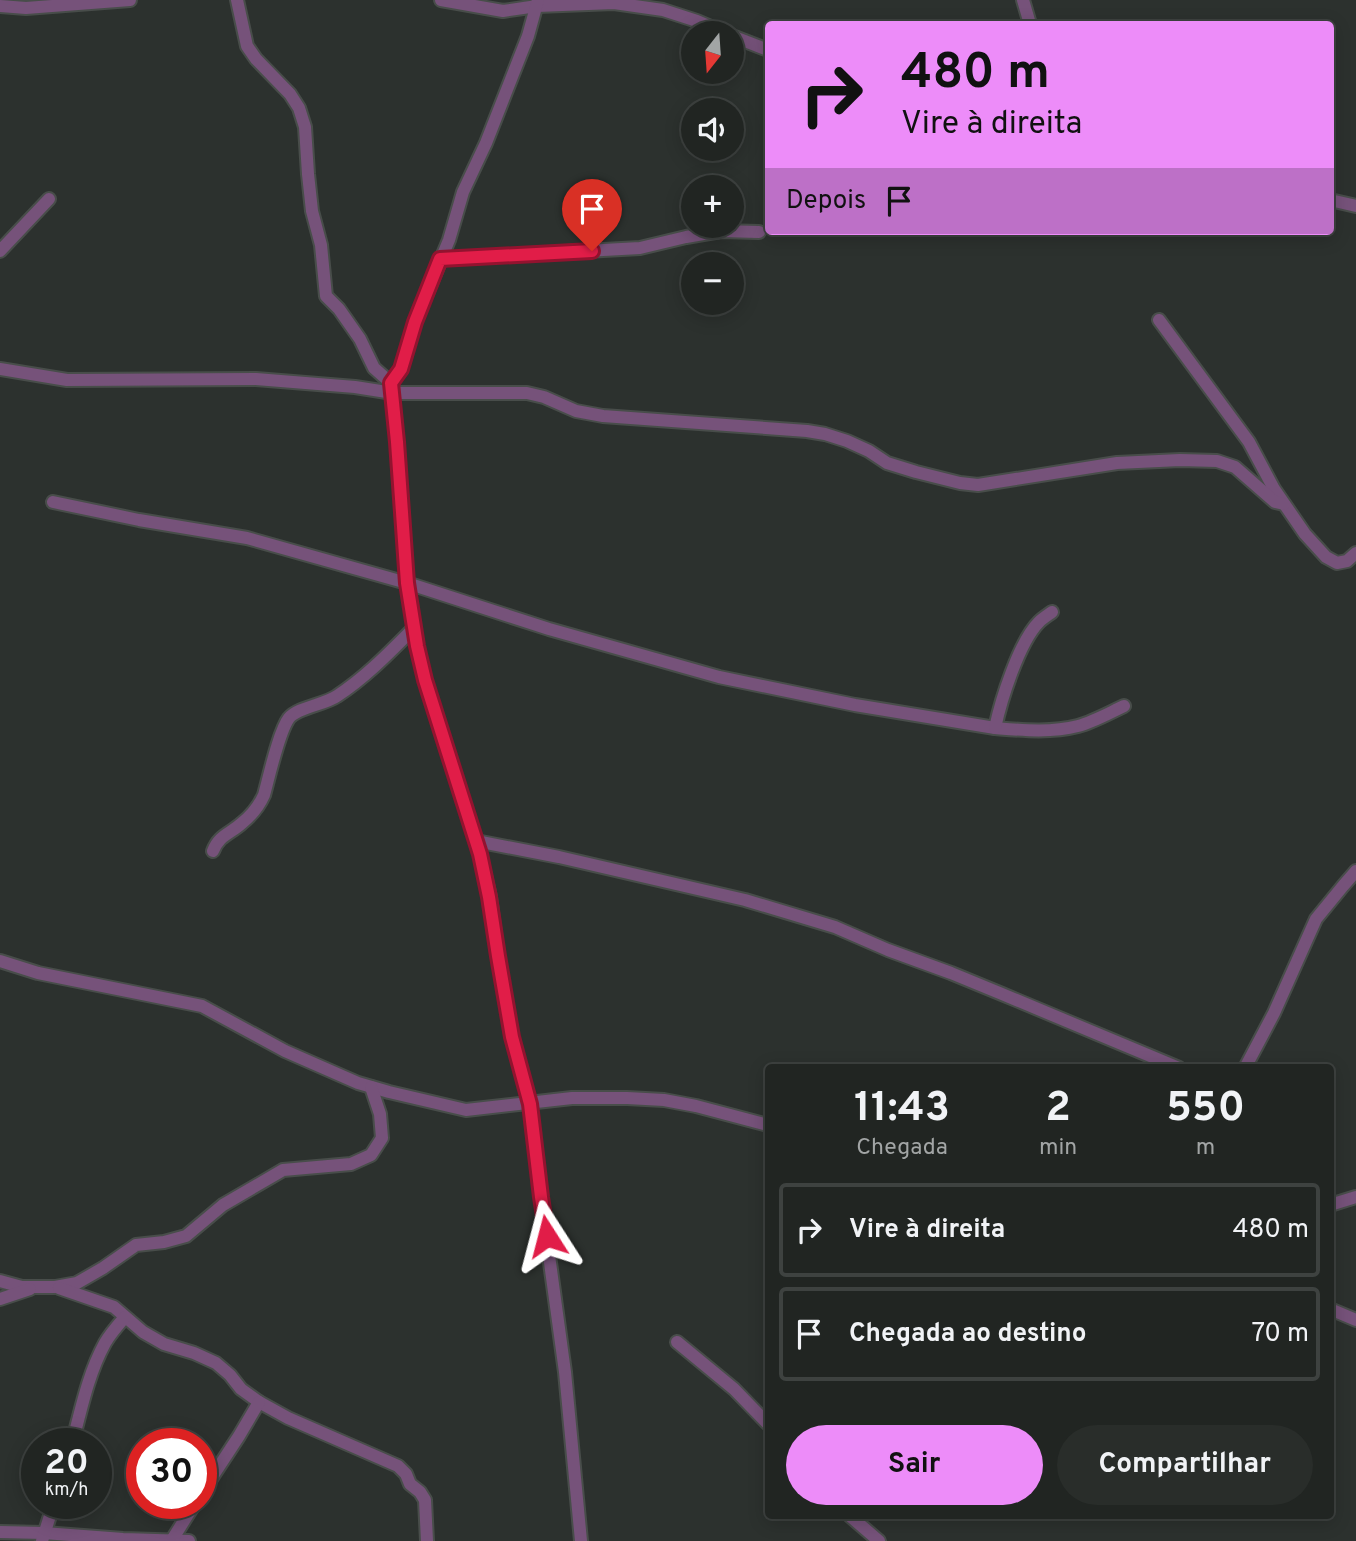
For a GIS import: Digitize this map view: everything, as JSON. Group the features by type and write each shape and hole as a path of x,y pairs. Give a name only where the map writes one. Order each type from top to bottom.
{"street":[{"path":"0,5 26,8 130,0"},
{"path":"236,0 247,46 290,94 299,108 305,127 312,211 321,245 326,296 339,309 360,339 374,368 392,388"},
{"path":"441,0 503,11 538,3 614,3 663,10 697,21"},
{"path":"1023,0 1029,21"},
{"path":"538,3 491,132 463,192 449,240 415,322 401,369 392,388 407,583 414,628 425,680 476,841 489,897 512,1037 530,1104 565,1372 581,1541"},
{"path":"744,41 765,49"},
{"path":"0,251 49,199"},
{"path":"1334,201 1356,206"},
{"path":"440,259 640,248 721,231 759,232"},
{"path":"1159,320 1249,442 1274,489 1305,534 1326,557 1337,563 1348,561 1356,553"},
{"path":"0,369 67,380 256,379 355,387 527,393 544,397 576,411 603,416 807,430 847,441 887,463 960,483 978,485 1117,463 1217,461 1235,467 1275,502 1284,504"},
{"path":"53,502 247,538 719,677 855,705 995,728 1048,729 1078,726 1124,706"},
{"path":"995,728 1009,679 1024,644 1037,623 1052,612"},
{"path":"213,851 217,841 242,824 260,803 283,729 290,716 303,708 334,698 352,686 414,628"},
{"path":"476,841 745,900 835,927 1169,1064"},
{"path":"1247,1064 1317,919 1356,871"},
{"path":"0,961 38,973 202,1006 285,1051 358,1083 466,1110 572,1098 627,1098 664,1100 696,1106 765,1124"},
{"path":"0,1282 22,1287 55,1287 77,1283 136,1245 186,1236 223,1205 283,1170 351,1164 371,1155 382,1138 380,1114 371,1087"},
{"path":"1334,1204 1356,1197"},
{"path":"0,1299 37,1287"},
{"path":"55,1287 114,1307 143,1332 164,1344 216,1363 259,1402 318,1432 398,1466 425,1500 427,1541"},
{"path":"1334,1310 1356,1320"},
{"path":"76,1428 98,1357 106,1340 125,1317"},
{"path":"677,1342 734,1390 765,1421"},
{"path":"217,1470 259,1402"},
{"path":"43,1537 49,1519"},
{"path":"172,1540 185,1519"},
{"path":"853,1519 879,1541"},
{"path":"0,1532 43,1537 189,1541"}],"route":[{"path":"547,1236 530,1104 512,1037 480,854 425,680 417,646 407,583 391,383 401,369 415,322 440,259 592,251"}]}
